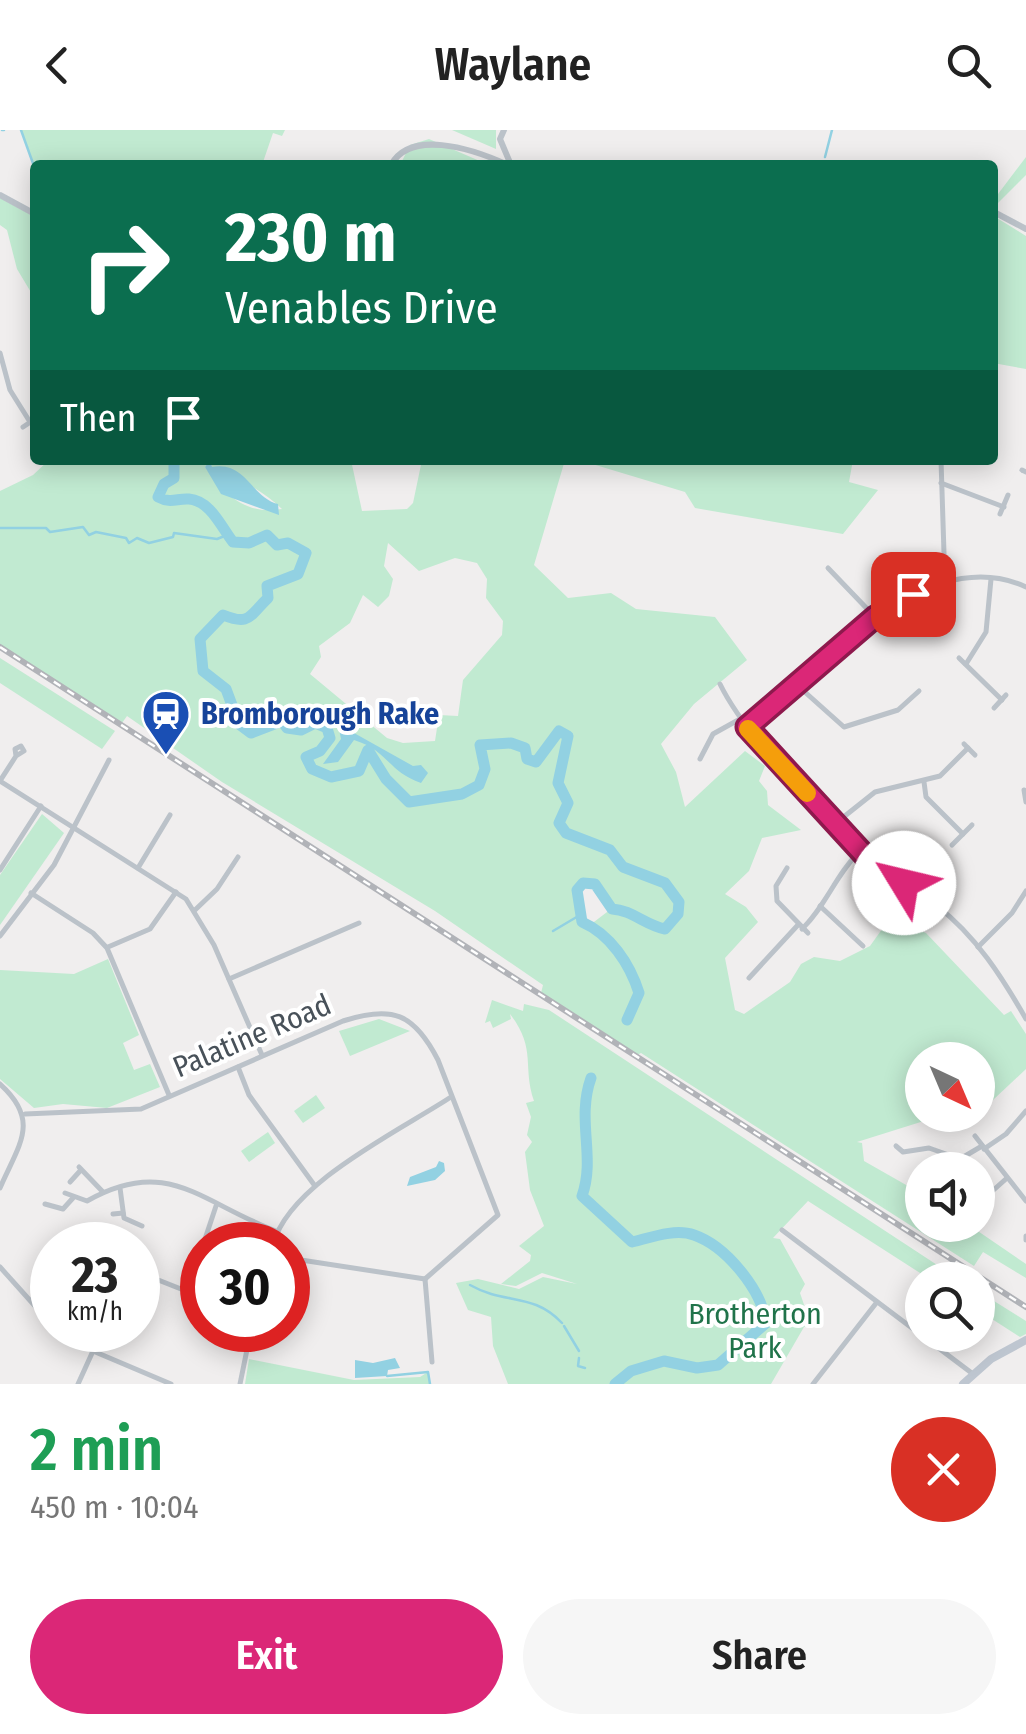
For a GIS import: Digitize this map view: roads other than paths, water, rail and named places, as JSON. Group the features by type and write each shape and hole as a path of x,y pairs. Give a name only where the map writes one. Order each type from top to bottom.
{"main road":[{"path":"963,1384 1025,1340"}],"street":[{"path":"504,130 500,140 508,160"},
{"path":"393,160 397,146 409,134"},
{"path":"445,136 499,160"},
{"path":"0,195 30,211"},
{"path":"998,214 1026,230"},
{"path":"0,354 10,390 30,417"},
{"path":"23,427 30,422"},
{"path":"941,465 945,584"},
{"path":"941,483 1004,506"},
{"path":"1000,514 1008,496"},
{"path":"828,568 875,617"},
{"path":"966,664 986,632 991,579"},
{"path":"747,727 875,617 904,598 945,584 991,579 1026,587"},
{"path":"960,658 1004,697 994,708"},
{"path":"720,684 740,719 860,851 938,907 978,947 1003,978 1026,1019"},
{"path":"797,685 844,727 898,710 919,691"},
{"path":"698,754 713,734 740,719"},
{"path":"836,824 875,792 940,776 966,746 975,755"},
{"path":"16,756 0,781 176,892 195,910 262,1055"},
{"path":"0,936 54,865 109,760"},
{"path":"924,781 926,796 963,834"},
{"path":"1024,790 1026,802"},
{"path":"0,870 41,806"},
{"path":"138,868 170,815"},
{"path":"952,845 972,825"},
{"path":"749,978 802,929 838,874 860,851"},
{"path":"195,910 217,890 238,856"},
{"path":"787,868 782,874 777,901 802,929"},
{"path":"782,874 790,880"},
{"path":"978,947 1012,914 1026,890"},
{"path":"108,948 150,929 176,892"},
{"path":"31,893 93,933 108,948 169,1096"},
{"path":"820,906 863,946"},
{"path":"229,980 359,923"},
{"path":"856,940 862,932"},
{"path":"759,968 766,976"},
{"name":"Palatine Road","path":"25,1114 124,1112 372,1011 388,1012 410,1022 426,1037 451,1097"},
{"path":"238,1067 249,1095 315,1186"},
{"path":"0,1084 25,1114 0,1188"},
{"path":"282,1222 315,1186 451,1097 498,1215 425,1279 310,1261"},
{"path":"896,1146 902,1155 929,1148 960,1159 1006,1134 1026,1111"},
{"path":"975,1136 1026,1201"},
{"path":"70,1182 80,1169 103,1192"},
{"path":"995,1190 1007,1178"},
{"path":"65,1193 87,1200 142,1179 172,1182 254,1222"},
{"path":"120,1188 123,1212 137,1222"},
{"path":"62,1217 62,1209 73,1198"},
{"path":"45,1204 62,1209"},
{"path":"211,1222 216,1206"},
{"path":"113,1214 123,1212"},
{"path":"782,1230 905,1324"},
{"path":"0,1267 30,1301"},
{"path":"425,1279 432,1362"},
{"path":"812,1384 876,1302"},
{"path":"78,1384 93,1352"},
{"path":"95,1352 170,1384"},
{"path":"240,1384 246,1352"},
{"path":"943,1352 974,1374"}],"water":[{"path":"205,467 223,467 241,474 278,504 279,515 221,494"},
{"path":"338,724 413,766 421,765 428,773 421,783 354,740 338,762 323,764 341,739"},
{"path":"439,1161 444,1163 445,1171 435,1180 407,1186 410,1177 436,1167"},
{"path":"395,1358 400,1368 388,1370 387,1376 355,1378 355,1360 373,1363"}],"waterway":[{"path":"21,130 32,160"},
{"path":"825,157 832,130"},
{"path":"174,465 174,478 164,484 158,497 203,504 233,542 249,543 267,535 277,545 288,543 306,553 298,574 267,586 268,598 253,614 239,620 223,615 200,639 203,671 226,689 239,724 251,733 282,721 287,728 301,730 315,723 327,728 330,738 320,751 306,757 312,769 331,777 359,771 368,750 386,779 409,802 462,794 479,785 485,769 480,745 511,743 525,748 527,759 536,762 559,731 568,736 558,783 568,803 559,823 566,833 610,850 623,867 665,883 679,902 678,914 665,929 612,909 595,884 583,883 577,890 582,922 610,942 635,982 639,993 627,1020"},
{"path":"0,528 46,528 50,532 83,527 89,535 96,532 126,538 129,543 137,538 149,543 173,537 174,533 217,539 227,535"},
{"path":"553,931 580,915"},
{"path":"591,1078 585,1109 587,1167 582,1196 632,1242 662,1234 687,1233 718,1249 750,1284 766,1323 718,1365 697,1368 664,1361 631,1371 615,1384"},
{"path":"470,1285 540,1307 562,1323"},
{"path":"564,1326 579,1351"},
{"path":"579,1358 578,1366 585,1368"},
{"path":"387,1376 428,1372 430,1384"}],"railway":[{"path":"0,647 1026,1307"}],"place":[{"name":"Bromborough Rake","path":"166,756"}],"park label":[{"name":"Brotherton Park","path":"755,1331"}]}
